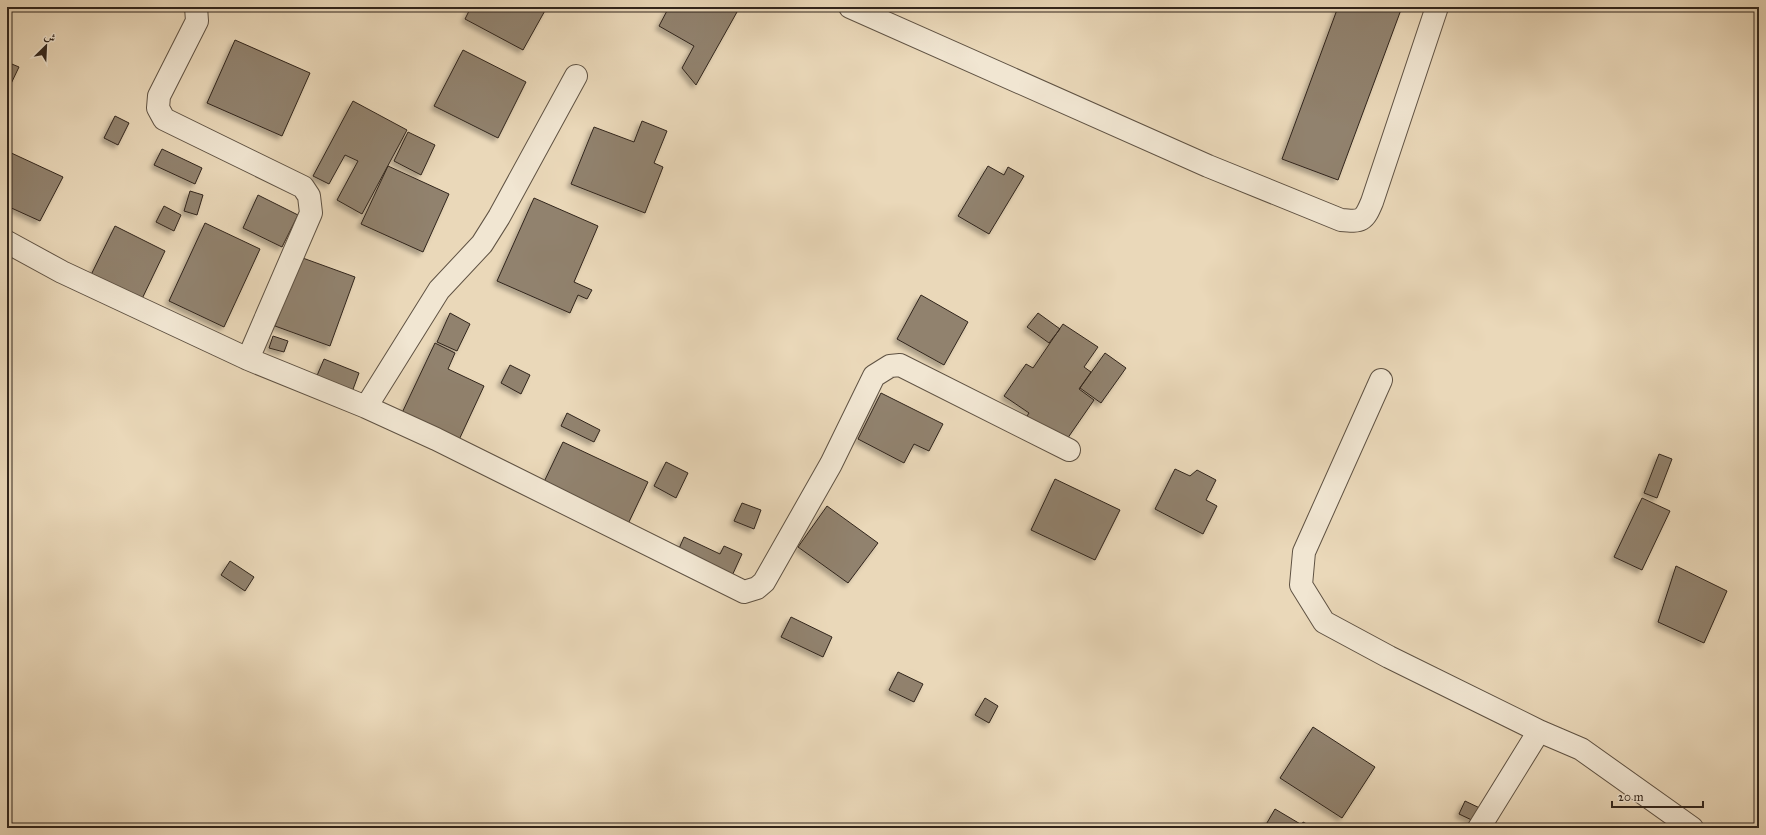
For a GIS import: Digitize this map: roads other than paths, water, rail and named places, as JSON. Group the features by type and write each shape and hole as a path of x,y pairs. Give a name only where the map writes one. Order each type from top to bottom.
{"street":[{"path":"196,7 196,21 159,96 158,108 164,119 304,187 309,196 311,213 248,359"},
{"path":"850,7 1208,166 1341,220 1357,222 1366,217 1372,202 1437,7"},
{"path":"366,408 439,290 482,244 499,217 576,76"},
{"path":"7,242 62,272 248,359 436,439 744,592 757,588 764,582 831,464 874,376 890,366 900,365 1069,450"},
{"path":"1381,380 1304,552 1301,585 1324,622 1389,657 1539,731 1581,749 1692,828"},
{"path":"1479,828 1539,731"}]}
